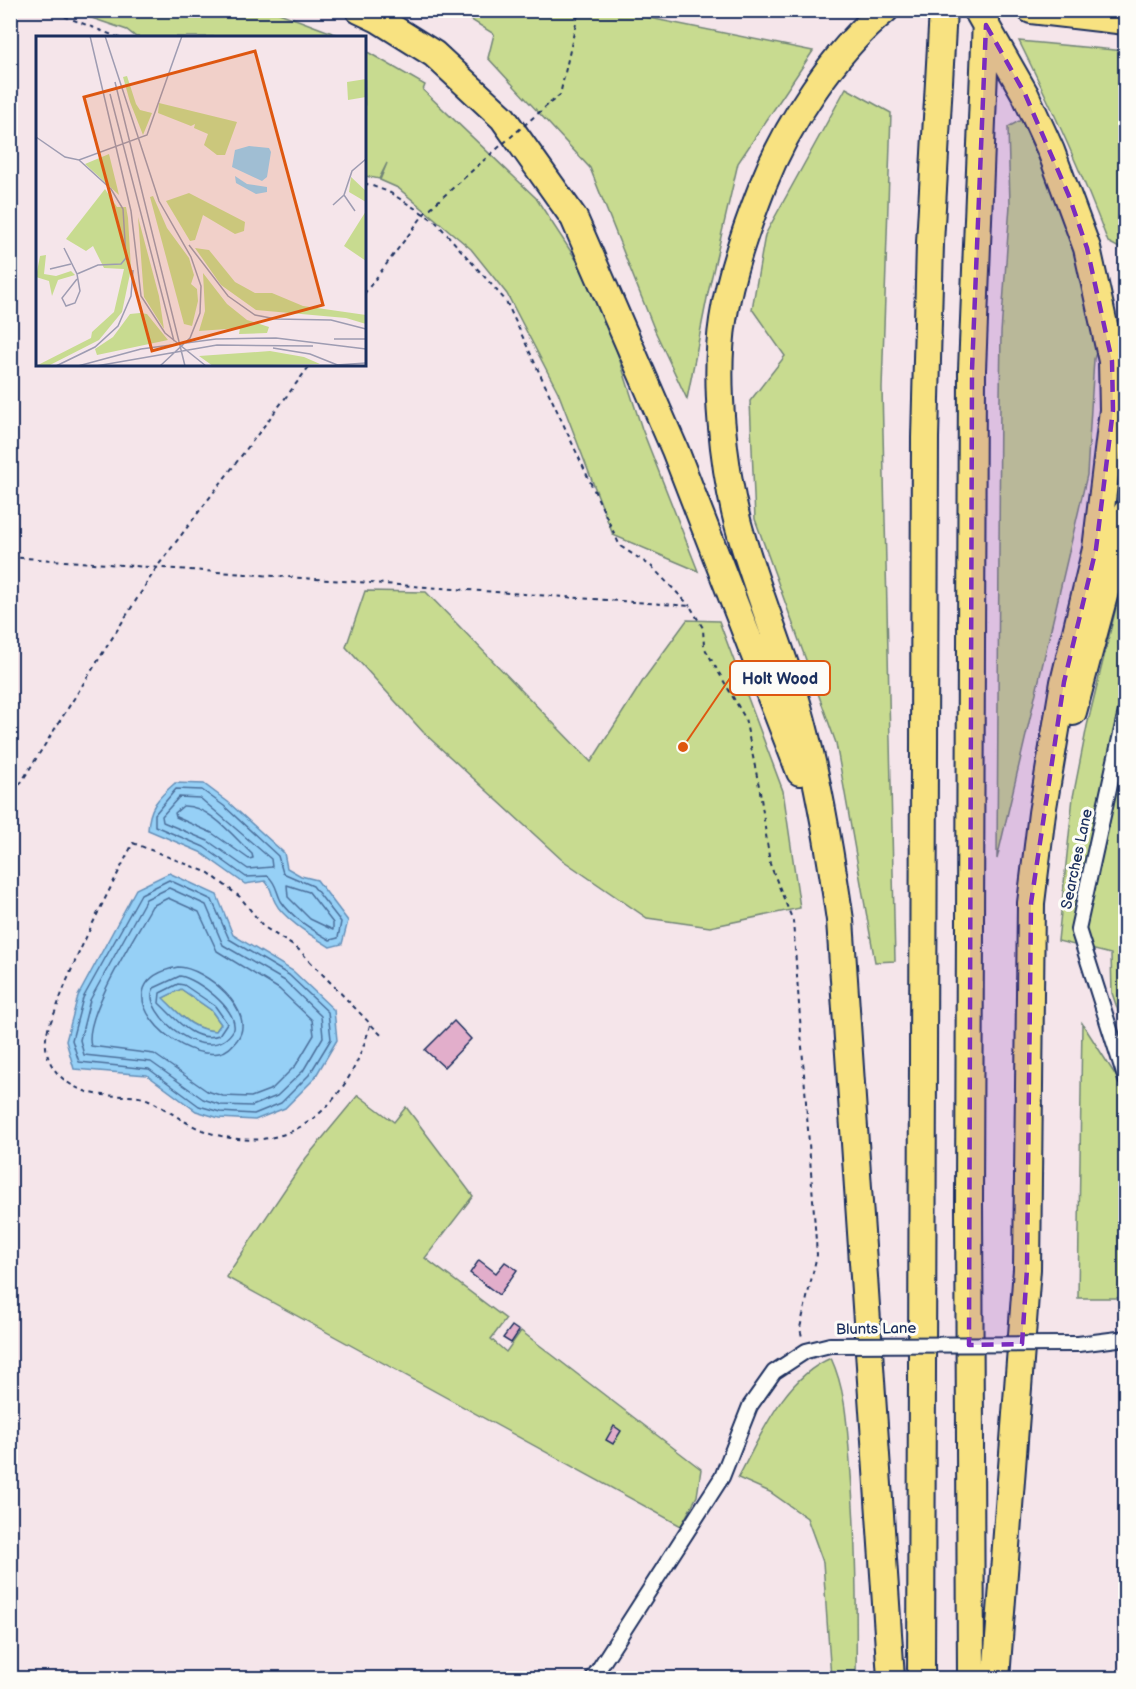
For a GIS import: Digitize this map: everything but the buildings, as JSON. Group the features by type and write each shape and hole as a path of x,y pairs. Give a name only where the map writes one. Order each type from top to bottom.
{"highway":[{"path":"359,10 378,19 434,54 503,118 574,218 680,460 782,722 832,866"},
{"path":"885,10 819,81 775,154 738,250 722,321 720,377 724,453 738,522 805,732 832,866 841,931 891,1678"},
{"path":"921,1678 925,438 943,10"},
{"path":"977,10 1000,48 1037,121 1087,248 1112,361 1113,410 1096,549 1064,682 1042,813 1031,903 1028,1269 996,1678"},
{"path":"971,1678 969,1202 972,370 982,70 987,10"},
{"path":"1031,10 1125,21"},
{"path":"1042,813 1084,675 1125,513"}],"street":[{"name":"Searches Lane","path":"1125,711 1078,928 1125,1080"},
{"name":"Blunts Lane","path":"593,1678 722,1477 750,1406 774,1372 806,1351 830,1345 1078,1344 1125,1338"}],"path":[{"path":"48,10 115,36"},
{"path":"366,291 425,213 560,95 579,10"},
{"path":"366,184 389,192 435,221 506,301 620,546 651,566 690,606 704,628 704,647 745,718 760,791 770,864 793,921 817,1255 800,1328 806,1351"},
{"path":"10,800 157,567 309,366"},
{"path":"10,557 690,606"},
{"path":"370,1025 356,1066 329,1107 284,1135 246,1141 197,1129 147,1099 100,1095 69,1084 51,1068 46,1038 66,982 133,843 209,873 240,897 264,927 297,949 384,1038"}],"highlighted area":[{"path":"986,25 1025,94 1069,196 1087,248 1112,361 1113,410 1096,549 1064,682 1031,903 1027,1269 1022,1344 969,1345 972,370"}],"green space":[{"path":"71,11 274,11 340,36 135,36 127,30"},
{"path":"457,11 615,11 813,51 738,163 708,293 687,399 655,331 590,168 488,58 494,34"},
{"path":"1019,41 1125,51 1125,251 1108,242 1066,140"},
{"path":"366,51 425,85 423,90 536,198 598,293 642,429 698,571 613,535 558,392 507,294 471,249 398,188 380,180 387,163 379,179 366,176"},
{"path":"846,88 891,113 882,388 895,961 875,962 836,743 755,519 750,401 785,356 752,309 765,235"},
{"path":"1021,120 1057,200 1082,273 1097,350 1094,359 1087,475 997,859 1001,333 1010,205 1008,127"},
{"path":"1125,571 1125,1031 1112,993 1111,954 1058,941 1073,797 1087,726"},
{"path":"365,591 426,592 591,762 644,679 687,620 719,621 783,791 800,908 710,927 647,918 561,859 424,733 346,647"},
{"path":"181,989 211,1010 221,1024 216,1031 192,1024 162,998"},
{"path":"1082,1023 1125,1090 1126,1298 1078,1298"},
{"path":"358,1095 394,1122 406,1107 473,1196 425,1258 506,1319 491,1339 506,1352 521,1331 701,1469 697,1496 681,1526 226,1277 306,1158"},
{"path":"831,1358 840,1383 847,1422 856,1570 856,1678 831,1678 823,1562 807,1518 770,1492 738,1478 765,1426 787,1393 814,1367"}],"water":[{"path":"175,783 204,784 228,802 284,853 287,868 301,876 317,880 348,921 342,944 330,947 292,921 279,908 265,881 245,884 200,852 148,830 152,809"},
{"path":"169,873 217,895 233,935 293,971 334,1010 337,1040 314,1079 285,1108 255,1120 219,1118 196,1111 147,1075 74,1069 66,1041 78,996 136,889","holes":["181,989 211,1010 221,1024 216,1031 193,1024 163,998"]}],"place":[{"name":"Holt Wood","path":"683,747"}]}
